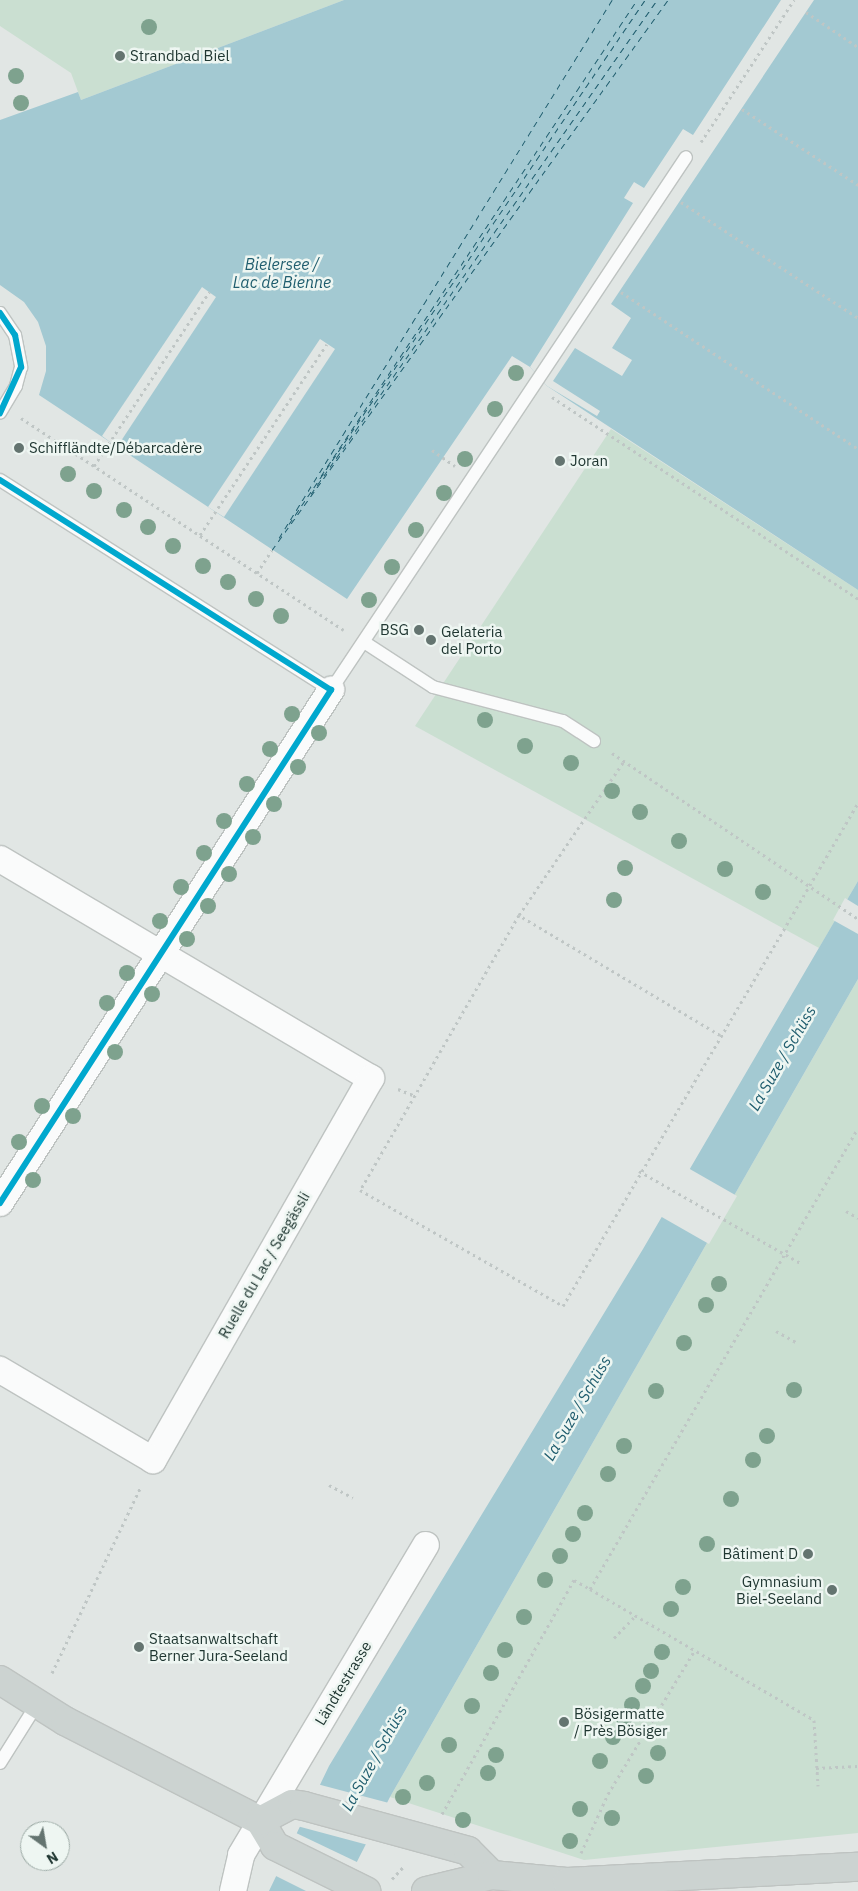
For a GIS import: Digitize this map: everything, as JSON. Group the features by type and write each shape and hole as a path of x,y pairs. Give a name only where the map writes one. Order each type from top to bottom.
{"main road":[{"path":"0,1680 37,1704 191,1789 260,1821 275,1846 282,1850 377,1888"},
{"path":"260,1821 292,1804 301,1805 416,1835 468,1851 492,1875"},
{"path":"426,1891 492,1875 567,1882 858,1867"}],"street":[{"path":"0,1203 331,690"},
{"path":"0,859 158,956"},
{"name":"Ruelle du Lac / Seegässli","path":"153,1460 371,1078 158,956"},
{"path":"0,1370 153,1460"},
{"name":"Ländtestrasse","path":"233,1891 241,1855 426,1544"}],"lane":[{"path":"0,480 331,690 686,157"},
{"path":"0,313 15,335 21,367 2,410"},
{"path":"364,642 434,687 563,721 594,742"},
{"path":"0,1762 37,1704"}],"path":[{"path":"686,157 700,144 794,0"},
{"path":"806,12 858,47"},
{"path":"742,109 858,185"},
{"path":"680,201 858,318"},
{"path":"620,290 858,449"},
{"path":"94,466 209,292"},
{"path":"200,535 327,344"},
{"path":"534,385 858,599"},
{"path":"2,410 94,466 364,642"},
{"path":"432,450 442,457"},
{"path":"257,573 272,550"},
{"path":"594,742 806,884 836,908 858,920"},
{"path":"624,761 519,915 360,1190 563,1306 639,1171 720,1035 806,884 858,803"},
{"path":"519,915 720,1035"},
{"path":"590,1589 858,1128"},
{"path":"639,1171 800,1264"},
{"path":"846,1211 858,1218"},
{"path":"776,1331 796,1342"},
{"path":"52,1673 153,1460"},
{"path":"329,1485 353,1498"},
{"path":"377,1888 416,1835 574,1580 634,1617 814,1720 818,1786"},
{"path":"614,1638 634,1617"},
{"path":"567,1882 608,1794 694,1650"},
{"path":"816,1768 858,1766"}],"green space":[{"name":"Strandbad Biel","path":"0,0 344,0 81,100 71,73 0,26"},
{"path":"611,429 858,590 858,881 819,948 415,726"},
{"path":"858,979 858,1833 584,1860 390,1797"}],"water":[{"name":"Bielersee / Lac de Bienne","path":"344,0 858,0 858,590 547,386 530,367 512,356 347,599 39,395 46,371 46,346 38,322 24,302 0,285 0,120 78,92 81,100"},
{"name":"La Suze / Schüss","path":"858,881 858,979 390,1797 342,1891 269,1891 329,1766 643,1249"}],"pier":[{"path":"781,0 814,0 611,304 631,318 612,348 632,360 622,376 575,348 553,381 600,411 597,416 547,386 530,367 633,203 624,198 634,182 644,188 683,129 693,135"},
{"path":"202,287 216,297 117,447 102,436"},
{"path":"320,339 335,349 224,517 208,507"},
{"path":"845,898 858,906 858,934 833,920"},
{"path":"688,1168 737,1196 709,1244 660,1216"},
{"path":"317,1784 389,1803 368,1845 297,1826"},
{"path":"294,1832 359,1863 345,1891 306,1891 274,1875"}],"ferry route":[{"path":"279,538 612,0"},
{"path":"321,476 637,0"},
{"path":"289,524 645,0"},
{"path":"311,494 657,0"},
{"path":"272,550 668,0"}],"transit line":[{"path":"0,313 15,335 21,367 0,413"},
{"path":"0,480 331,690"},
{"path":"0,1203 331,690"}],"place":[{"name":"Strandbad Biel","path":"120,56"},
{"name":"Schiffländte/Débarcadère","path":"19,448"},
{"name":"Joran","path":"560,461"},
{"name":"BSG","path":"419,630"},
{"name":"Gelateria del Porto","path":"431,640"},
{"name":"Bâtiment D","path":"808,1554"},
{"name":"Gymnasium Biel-Seeland","path":"832,1590"},
{"name":"Staatsanwaltschaft Berner Jura-Seeland","path":"139,1647"},
{"name":"Bösigermatte / Près Bösiger","path":"564,1722"}]}
